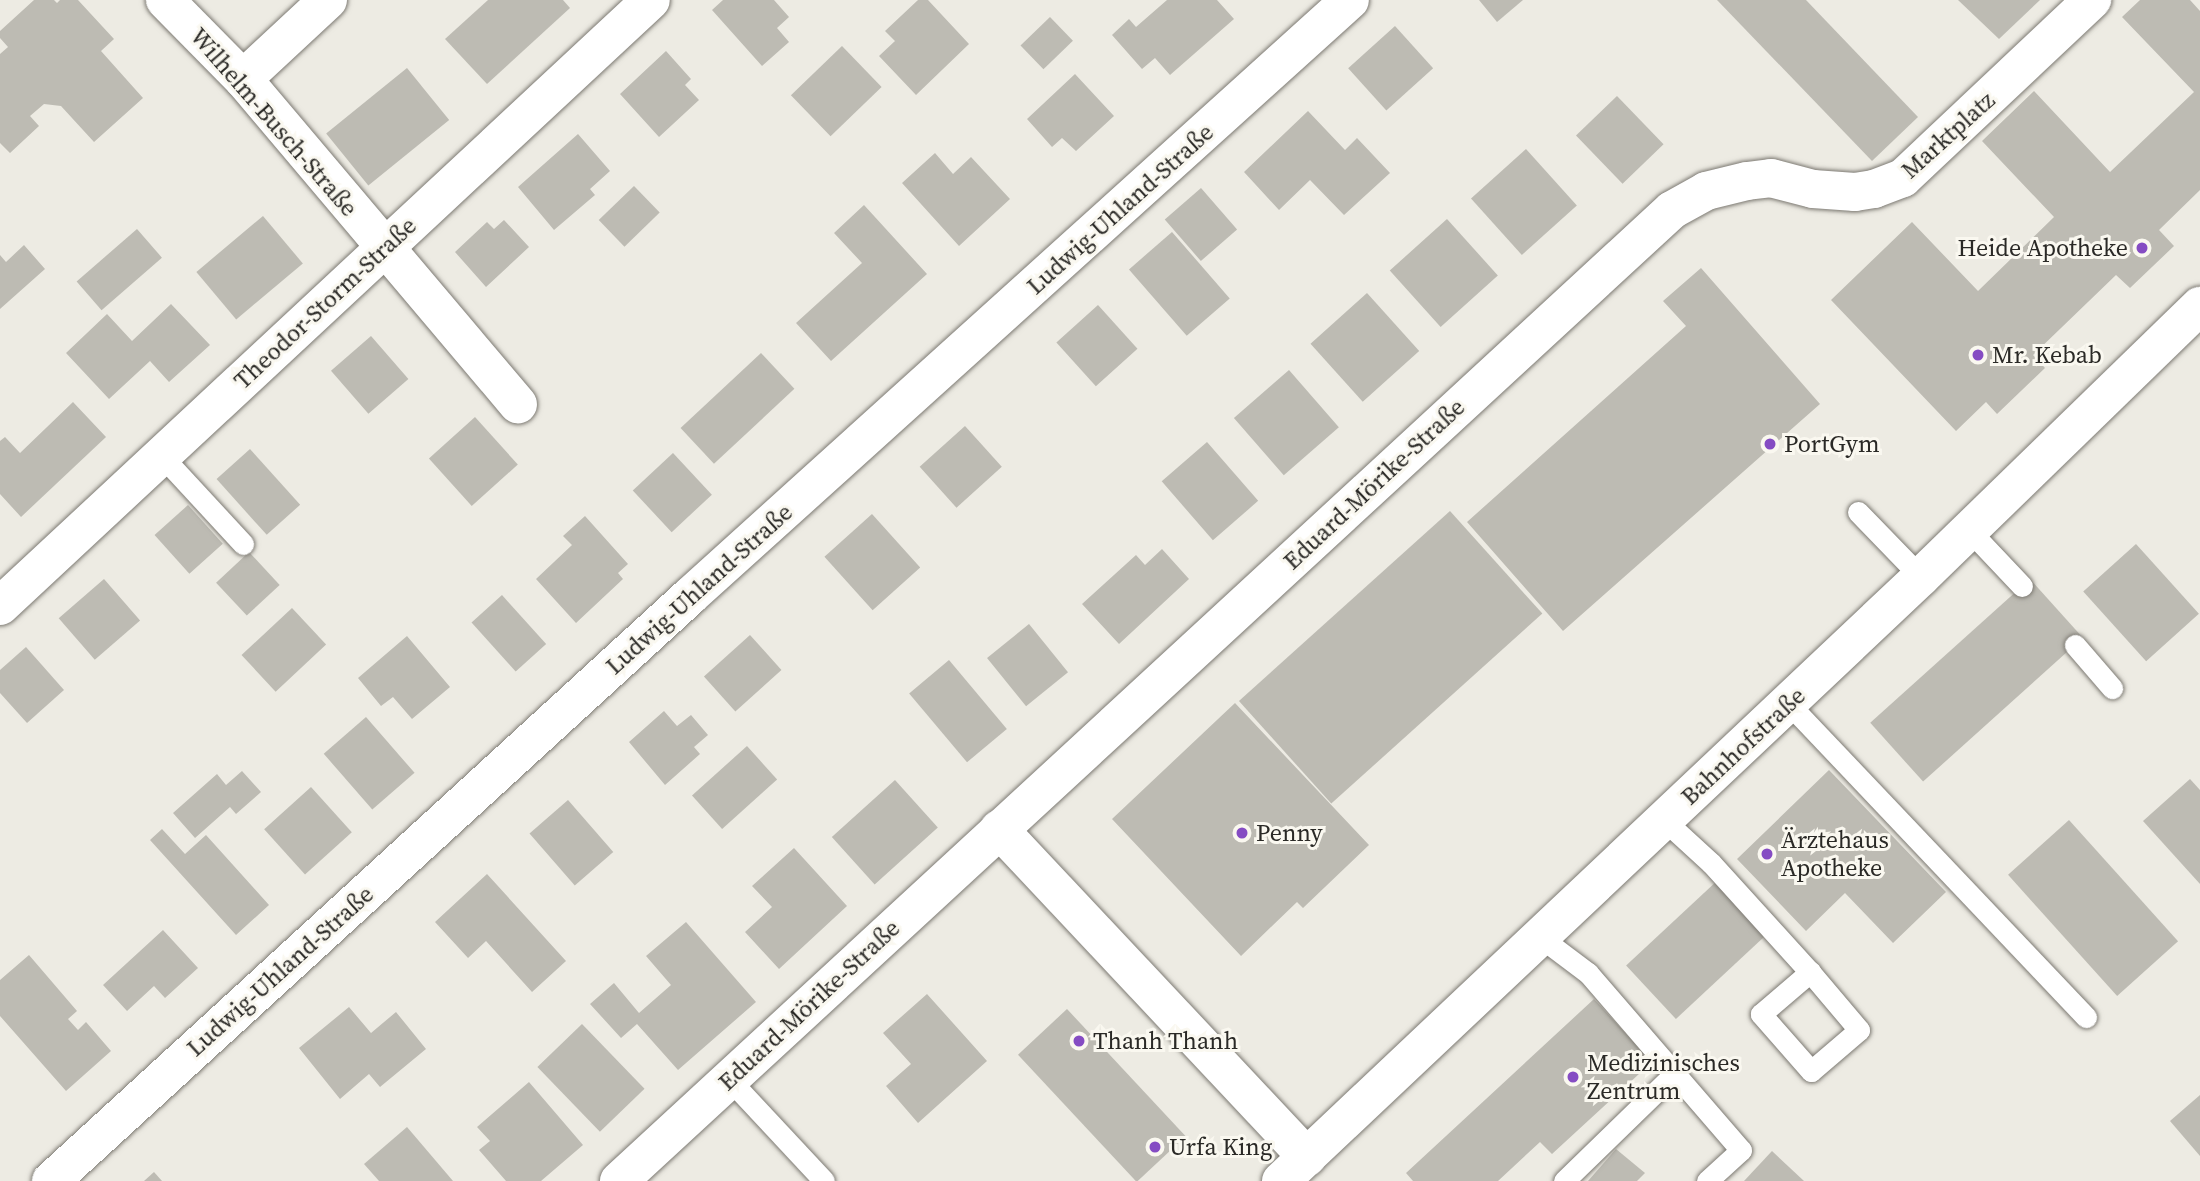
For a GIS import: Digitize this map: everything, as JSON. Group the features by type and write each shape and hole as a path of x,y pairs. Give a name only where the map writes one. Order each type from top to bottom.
{"street":[{"name":"Wilhelm-Busch-Straße","path":"165,0 243,79 518,404"},
{"path":"243,79 328,0"},
{"name":"Theodor-Storm-Straße","path":"0,606 651,0"},
{"name":"Ludwig-Uhland-Straße","path":"51,1181 690,596 1350,0"},
{"name":"Marktplatz","path":"1771,178 1791,185 1855,192 1874,189 1903,178 2092,0"},
{"name":"Eduard-Mörike-Straße","path":"619,1181 1672,210 1695,195 1715,188 1771,178"},
{"name":"Bahnhofstraße","path":"1294,1169 1921,577 2200,306"},
{"path":"999,829 1294,1169"}],"lane":[{"path":"161,456 243,544"},
{"path":"1858,512 1921,577"},
{"path":"1969,530 2022,586"},
{"path":"2075,645 2112,688"},
{"path":"1788,703 2086,1017"},
{"path":"1664,820 1712,863 1810,972 1859,1031 1811,1071 1760,1014 1810,972"},
{"path":"1540,937 1588,974 1741,1150 1707,1181"},
{"path":"1564,1181 1675,1073"},
{"path":"729,1079 824,1181"}],"building":[{"path":"34,0 54,0 57,3 60,0 78,0 114,39 101,51 143,98 94,142 61,106 44,104 30,116 39,126 10,153 0,143 0,54 8,47 0,38 0,31"},
{"path":"488,0 563,0 570,8 487,84 445,39"},
{"path":"723,0 774,0 789,17 777,28 789,42 762,66 712,10"},
{"path":"918,0 928,0 969,44 916,95 879,56 895,41 885,31"},
{"path":"1167,0 1217,0 1234,19 1170,75 1155,58 1142,69 1112,35 1129,19 1136,27"},
{"path":"1479,0 1523,0 1497,22"},
{"path":"1717,0 1806,0 1918,117 1872,161"},
{"path":"1958,0 2040,0 1999,39"},
{"path":"2140,0 2190,0 2200,11 2200,190 2159,230 2174,246 2130,288 2116,275 2033,355 2045,368 1997,414 1986,402 1956,431 1831,300 1912,222 1978,291 2054,217 1982,141 2034,91 2110,172 2194,92 2122,17"},
{"path":"1050,17 1073,41 1043,69 1021,45"},
{"path":"1395,26 1433,68 1386,111 1348,68"},
{"path":"842,46 882,87 831,136 791,95"},
{"path":"666,51 691,79 685,85 699,100 659,137 620,94"},
{"path":"407,68 449,120 368,186 326,133"},
{"path":"1075,74 1114,116 1076,151 1062,138 1052,147 1027,119"},
{"path":"1617,96 1664,144 1623,184 1576,136"},
{"path":"1308,111 1345,150 1357,138 1390,173 1344,215 1310,180 1279,210 1244,172"},
{"path":"578,134 610,171 590,189 595,195 554,230 518,187"},
{"path":"1526,149 1577,205 1522,255 1471,199"},
{"path":"935,153 953,174 971,157 1010,199 959,246 902,183"},
{"path":"634,186 660,213 624,247 599,220"},
{"path":"1201,188 1237,230 1201,261 1165,219"},
{"path":"864,205 927,274 831,361 796,323 862,263 834,233"},
{"path":"263,216 303,263 236,319 196,272"},
{"path":"1447,219 1498,275 1441,327 1390,271"},
{"path":"504,220 529,247 486,287 455,252 487,222 494,229"},
{"path":"137,229 162,258 102,310 77,281"},
{"path":"1172,232 1230,298 1187,336 1129,269"},
{"path":"24,245 45,269 0,309 0,255 6,262"},
{"path":"1701,268 1820,404 1563,631 1467,522 1686,326 1663,301"},
{"path":"1367,293 1419,351 1363,402 1311,344"},
{"path":"171,304 210,345 169,382 150,361 109,399 66,353 107,314 132,341"},
{"path":"1098,305 1137,349 1096,386 1056,342"},
{"path":"371,336 408,379 368,414 331,371"},
{"path":"761,353 794,389 714,464 681,428"},
{"path":"1289,370 1339,427 1284,475 1234,418"},
{"path":"73,402 106,437 21,517 0,494 0,441 5,437 20,453"},
{"path":"475,417 518,465 472,506 429,458"},
{"path":"965,426 1002,467 956,508 920,467"},
{"path":"1207,442 1258,501 1213,540 1162,481"},
{"path":"250,449 300,505 267,535 217,479"},
{"path":"673,453 712,495 672,532 633,491"},
{"path":"188,505 223,544 189,574 155,535"},
{"path":"1450,511 1542,614 1331,804 1239,701"},
{"path":"872,514 920,568 873,610 824,557"},
{"path":"585,516 628,564 618,573 623,579 576,623 536,579 572,545 563,536"},
{"path":"2136,544 2199,614 2146,661 2083,592"},
{"path":"1162,549 1189,579 1119,644 1082,604 1136,555 1145,565"},
{"path":"249,552 280,585 247,616 216,583"},
{"path":"104,579 140,621 95,660 59,618"},
{"path":"2030,579 2083,638 1923,782 1870,723"},
{"path":"502,595 546,644 516,671 472,622"},
{"path":"292,608 326,645 276,692 242,655"},
{"path":"1029,624 1068,672 1026,706 987,658"},
{"path":"750,635 781,670 735,711 704,676"},
{"path":"407,636 450,687 412,719 393,697 381,706 358,678"},
{"path":"26,647 64,690 27,723 0,693 0,670"},
{"path":"949,660 1007,729 967,762 909,693"},
{"name":"Penny","path":"1235,703 1369,845 1303,908 1297,902 1241,956 1112,819"},
{"path":"664,711 677,726 691,715 708,735 694,747 700,754 665,785 629,742"},
{"path":"366,717 415,773 372,810 324,754"},
{"path":"747,746 777,779 722,829 692,796"},
{"path":"1829,770 1946,892 1893,943 1845,893 1806,931 1737,859"},
{"path":"242,771 261,792 236,814 230,807 195,838 173,813 217,774 226,785"},
{"path":"2190,779 2200,790 2200,884 2143,821"},
{"path":"895,780 938,828 875,884 832,837"},
{"path":"311,787 352,832 305,874 264,829"},
{"path":"568,800 613,852 575,886 530,833"},
{"path":"2069,820 2178,941 2117,996 2008,875"},
{"path":"162,829 185,854 206,835 269,905 236,935 150,840"},
{"path":"794,848 847,906 779,969 745,932 772,907 752,886"},
{"path":"487,874 566,961 532,992 486,941 468,958 435,922"},
{"path":"1719,879 1769,932 1676,1019 1626,966"},
{"path":"686,922 756,1002 678,1070 637,1024 621,1038 590,1004 614,983 639,1013 671,985 646,956"},
{"path":"163,930 198,968 165,998 154,986 127,1011 103,985"},
{"path":"29,955 77,1011 68,1019 78,1030 86,1022 111,1051 66,1091 0,1016 0,980"},
{"path":"927,994 987,1061 918,1123 886,1086 911,1064 883,1033"},
{"name":"Medizinisches Zentrum","path":"1594,999 1652,1062 1552,1154 1540,1142 1498,1181 1413,1181 1406,1173"},
{"path":"349,1007 371,1033 396,1012 426,1049 380,1087 369,1074 340,1099 299,1048"},
{"path":"1067,1009 1186,1136 1136,1181 1018,1055"},
{"path":"582,1024 645,1089 600,1132 537,1067"},
{"path":"529,1082 583,1145 541,1181 506,1181 479,1150 490,1141 477,1127"},
{"path":"2200,1095 2200,1156 2170,1121"},
{"path":"407,1127 453,1181 379,1181 364,1164"},
{"path":"1616,1149 1645,1173 1637,1181 1588,1181"},
{"path":"1772,1151 1804,1181 1744,1181"},
{"path":"154,1172 162,1181 144,1181"}],"place":[{"name":"Heide Apotheke","path":"2142,248"},
{"name":"Mr. Kebab","path":"1978,355"},
{"name":"PortGym","path":"1770,444"},
{"name":"Penny","path":"1242,833"},
{"name":"Ärztehaus Apotheke","path":"1767,854"},
{"name":"Thanh Thanh","path":"1079,1041"},
{"name":"Medizinisches Zentrum","path":"1573,1077"},
{"name":"Urfa King","path":"1155,1147"}]}
